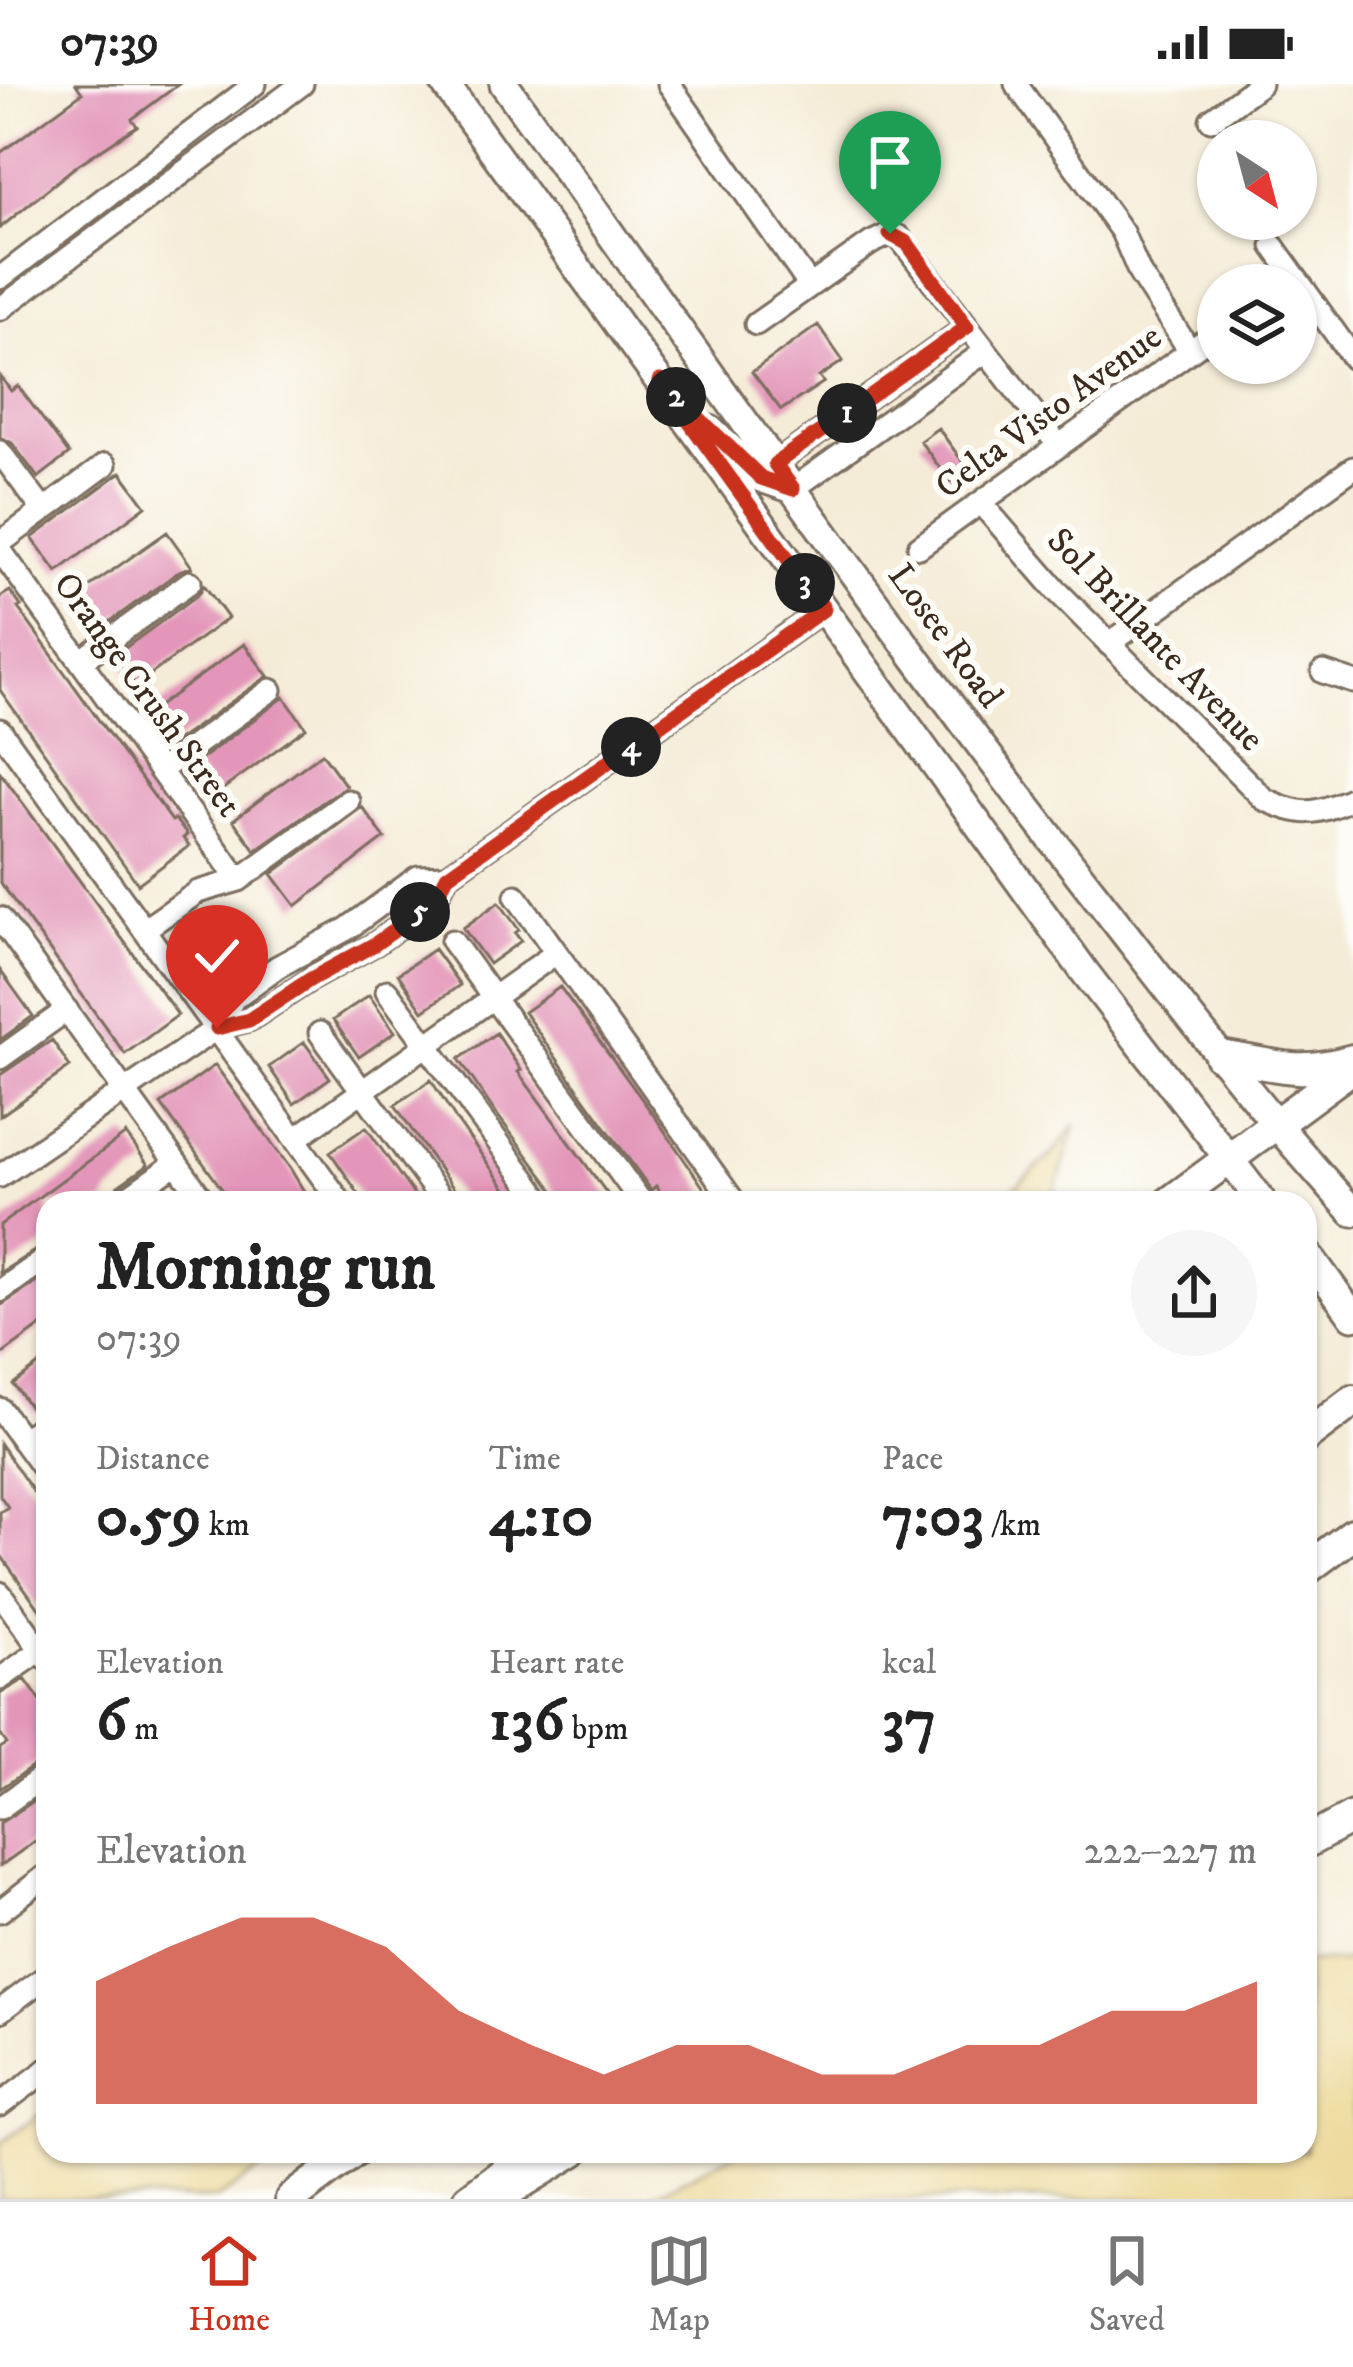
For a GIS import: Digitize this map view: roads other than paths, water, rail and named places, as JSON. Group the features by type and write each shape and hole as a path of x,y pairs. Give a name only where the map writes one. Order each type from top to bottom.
{"highway":[{"path":"1220,1056 1288,1071 1353,1064"},
{"path":"1185,1191 1353,1064"},
{"path":"1317,1428 1353,1401"},
{"path":"1317,1561 1353,1534"},
{"path":"1317,1836 1353,1817"},
{"path":"287,2199 327,2163"},
{"path":"287,2199 338,2163"},
{"path":"469,2199 517,2163"},
{"path":"495,2199 554,2163"}],"main road":[{"path":"445,84 1084,971 1253,1191"},
{"name":"Losee Road","path":"504,84 1025,806 1274,1126 1353,1212"},
{"path":"660,381 761,478 793,489"},
{"path":"1317,1267 1347,1308"}],"street":[{"path":"0,278 255,84"},
{"path":"0,309 302,84"},
{"path":"669,84 810,286"},
{"path":"1016,84 1122,232 1140,274 1190,351"},
{"path":"1211,120 1260,84"},
{"path":"756,324 890,234 907,243 1059,446"},
{"path":"1273,246 1280,264"},
{"path":"1317,316 1353,358"},
{"path":"775,464 967,327"},
{"name":"Celta Visto Avenue","path":"919,547 1197,346"},
{"path":"793,489 986,351"},
{"path":"883,387 902,411"},
{"path":"0,452 43,510"},
{"path":"0,547 105,465"},
{"path":"1109,644 1353,468"},
{"name":"Sol Brillante Avenue","path":"981,502 1109,644 1264,799 1291,812 1313,813 1353,798"},
{"name":"Orange Crush Street","path":"0,547 239,880"},
{"path":"82,660 190,582"},
{"path":"0,1176 217,1028 249,1020 375,944 434,902 447,876 824,609"},
{"path":"1323,672 1353,682"},
{"path":"161,770 271,690"},
{"path":"0,730 332,1191"},
{"path":"146,928 198,892 239,880 348,801"},
{"path":"217,1028 234,998 294,957 347,929 418,877 447,876"},
{"path":"516,896 726,1191"},
{"path":"2,927 68,1010 196,1191"},
{"path":"452,941 633,1191"},
{"path":"295,1139 556,953"},
{"path":"248,988 265,1008"},
{"path":"387,991 534,1191"},
{"path":"0,1058 68,1010"},
{"path":"320,1033 434,1191"},
{"path":"137,1191 176,1163"},
{"path":"0,1291 36,1266"},
{"path":"0,1409 36,1459"},
{"path":"22,1440 36,1430"},
{"path":"0,1593 36,1644"},
{"path":"0,1679 36,1659"},
{"path":"0,1808 36,1782"},
{"path":"0,1911 36,1883"},
{"path":"0,2012 36,1985"},
{"path":"4,2094 36,2076"}]}
